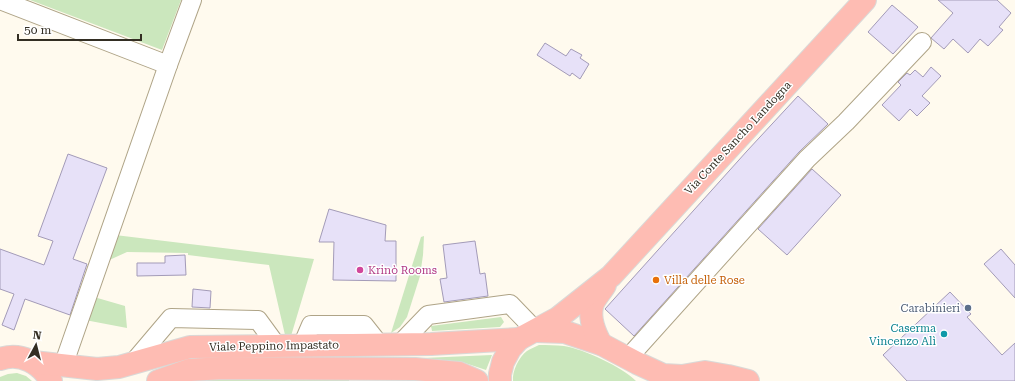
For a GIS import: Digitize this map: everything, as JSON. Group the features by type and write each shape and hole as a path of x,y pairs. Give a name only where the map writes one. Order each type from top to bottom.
{"main road":[{"name":"Via Conte Sancho Landogna","path":"611,276 865,0"},
{"path":"500,381 503,362 510,349 527,335 558,318 611,276"},
{"path":"601,344 595,332 591,318 592,306 611,276"},
{"name":"Viale Peppino Impastato","path":"2,358 20,357 57,374 119,367 190,348 390,344 564,332 601,344 632,361 663,375 682,376 705,372 748,381"},
{"path":"632,361 653,381"},
{"name":"Viale Peppino Impastato","path":"158,381 189,370 223,368 415,369 459,373 477,381"}],"street":[{"path":"0,0 168,65"},
{"path":"57,374 192,0"},
{"path":"632,361 806,159 846,122 922,42"},
{"path":"390,344 428,315 510,304 527,335"},
{"path":"132,364 171,318 258,320 277,346"}],"green space":[{"path":"30,0 181,0 162,50"},
{"path":"115,235 314,259 291,336 285,335 269,265 188,255 188,253 127,252 105,262"},
{"path":"424,236 420,276 407,317 400,327 391,333 421,237"},
{"path":"94,297 125,306 127,328 85,320"},
{"path":"501,317 504,322 500,327 432,331 431,326"},
{"path":"539,345 564,346 582,351 622,370 636,381 513,381 515,369 521,357 527,351"},
{"path":"492,355 486,370 462,362 423,358"},
{"path":"17,373 26,376 32,381 0,381 0,377"},
{"path":"197,379 349,380 349,381 194,381"}],"building":[{"path":"938,0 997,0 1011,13 999,27 1003,30 988,46 980,39 968,53 953,39 944,49 931,38 953,13"},
{"path":"892,5 918,27 893,54 868,32"},
{"path":"545,43 566,56 571,49 582,55 580,58 589,64 580,79 572,73 570,76 537,55"},
{"path":"931,67 941,76 922,96 930,103 917,116 910,109 899,121 882,105 901,85 898,82 907,73 910,75 915,70 923,77"},
{"path":"798,96 828,124 799,152 634,336 605,309"},
{"path":"68,154 107,168 73,259 87,264 70,315 25,299 14,330 2,325 14,294 0,289 0,249 44,265 53,241 38,236"},
{"path":"812,169 841,195 787,255 758,229"},
{"path":"329,209 386,225 385,241 396,241 396,281 333,280 334,242 319,242"},
{"path":"475,241 480,274 485,273 488,296 444,302 440,279 447,278 443,245"},
{"path":"1001,249 1015,265 1015,298 984,264"},
{"path":"185,255 186,275 137,276 137,263 165,263 165,256"},
{"path":"193,289 211,291 210,308 192,307"},
{"name":"Caserma Vincenzo Alì","path":"950,292 971,314 967,317 1002,355 1015,343 1015,381 907,381 883,355"}],"place":[{"name":"Krinò Rooms","path":"360,270"},
{"name":"Villa delle Rose","path":"656,280"},
{"name":"Carabinieri","path":"968,308"},
{"name":"Caserma Vincenzo Alì","path":"944,334"}]}
